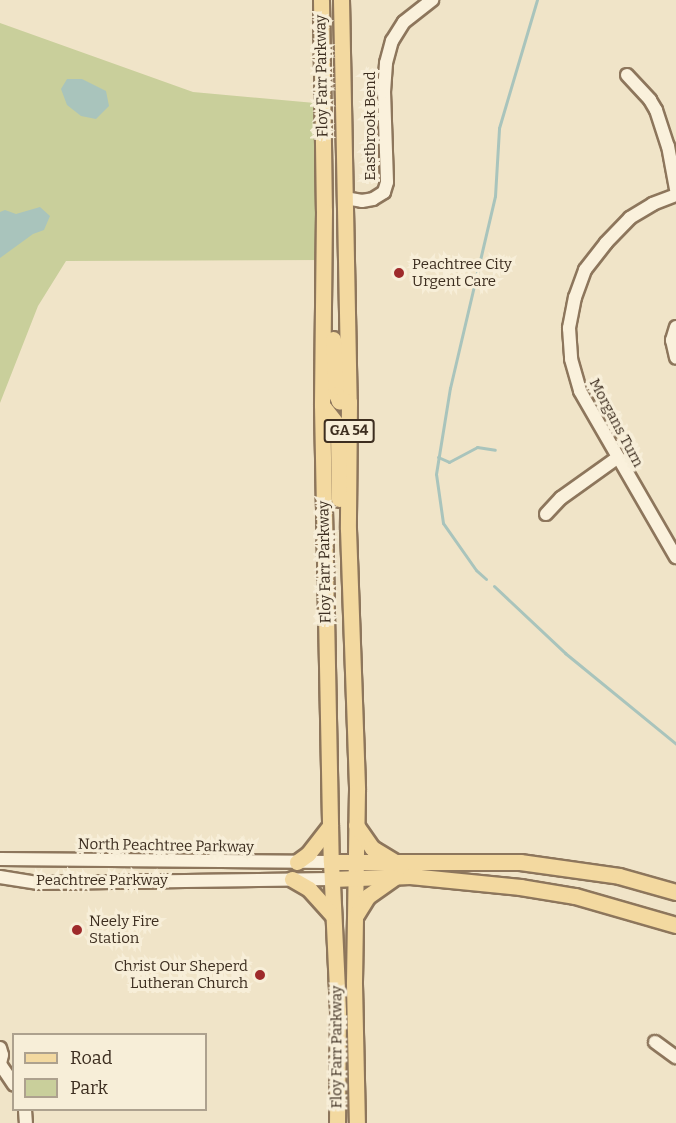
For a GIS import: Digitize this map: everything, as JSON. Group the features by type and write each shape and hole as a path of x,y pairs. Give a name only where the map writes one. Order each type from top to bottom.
{"main road":[{"name":"Floy Farr Parkway","path":"321,0 322,405 330,826 338,1011 337,1123"},
{"name":"Floy Farr Parkway","path":"341,0 349,402 348,529 356,825 357,1123"},
{"path":"323,319 333,333 336,394 339,401 349,402"},
{"path":"322,405 336,423 338,431 340,514 348,529"},
{"path":"356,825 372,848 395,869"},
{"path":"297,862 308,854 330,826"},
{"path":"331,862 356,861 480,883 575,896 676,925"},
{"path":"332,879 355,878 395,869 520,862 619,876 676,892"},
{"path":"355,917 368,896 395,869"},
{"path":"292,879 309,889 333,916"}],"street":[{"name":"Eastbrook Bend","path":"345,198 362,201 373,199 384,192 387,182 384,92 386,63 392,41 404,22 432,0"},
{"path":"627,75 656,110 668,146 676,189"},
{"name":"Morgans Turn","path":"676,195 653,204 630,219 606,243 585,270 570,314 570,351 576,378 590,411 676,557"},
{"path":"676,327 672,340 676,358"},
{"path":"546,514 561,498 617,458"},
{"name":"North Peachtree Parkway","path":"0,859 331,862"},
{"path":"202,861 204,880"},
{"name":"Peachtree Parkway","path":"0,877 39,883 204,880"},
{"name":"North Peachtree Parkway","path":"204,880 332,879"},
{"path":"655,1042 676,1057"},
{"path":"0,1048 2,1055 0,1064 12,1082"}],"green space":[{"path":"0,23 193,92 315,103 325,260 66,261 38,306 0,403"}],"water":[{"path":"67,79 82,79 106,91 109,106 96,119 81,116 67,105 61,89"},
{"path":"40,207 50,216 44,230 33,234 0,258 0,212 5,210 16,214"}],"waterway":[{"path":"486,579 476,570 443,523 436,474 450,388 495,196 499,128 537,0"},
{"path":"438,457 449,462 477,447 495,450"},
{"path":"494,586 565,653 676,744"}],"place":[{"name":"Peachtree City Urgent Care","path":"399,273"},
{"name":"Neely Fire Station","path":"77,930"},
{"name":"Christ Our Sheperd Lutheran Church","path":"260,975"}]}
